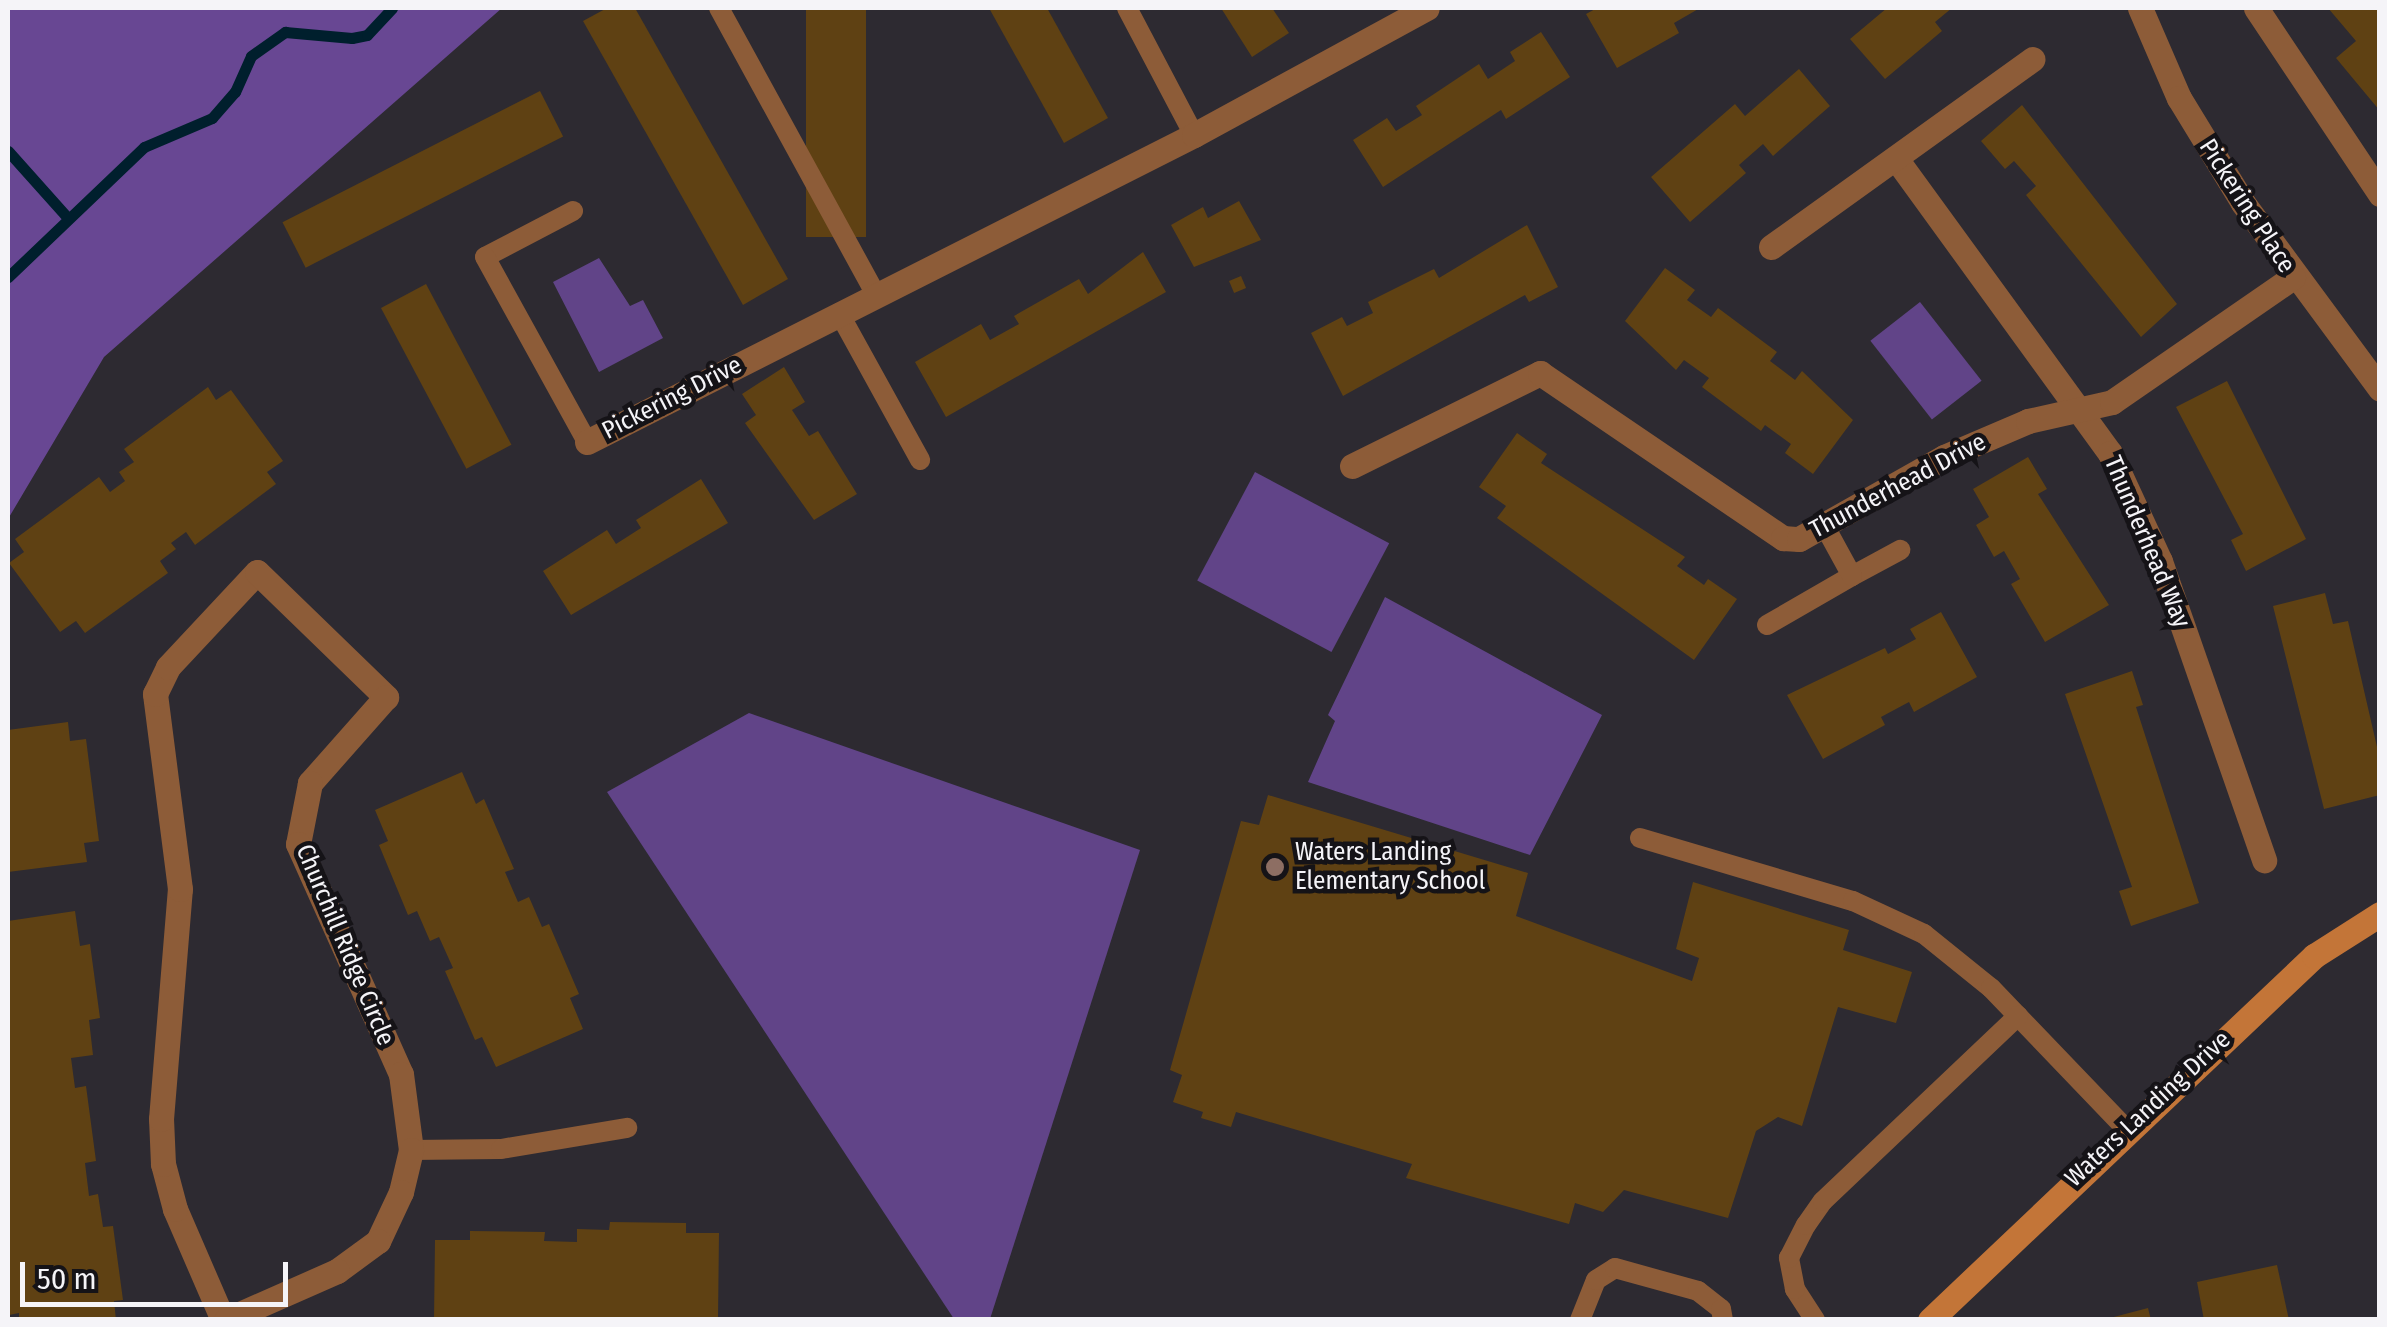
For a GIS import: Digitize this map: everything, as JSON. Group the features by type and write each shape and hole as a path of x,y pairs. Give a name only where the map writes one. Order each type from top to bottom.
{"street":[{"name":"Pickering Drive","path":"587,442 1194,136 1427,8"},
{"name":"Pickering Place","path":"2140,8 2179,98 2293,277 2380,389"},
{"path":"2256,8 2380,194"},
{"path":"1771,247 2033,59"},
{"name":"Thunderhead Way","path":"1897,160 2110,453 2160,560 2264,860"},
{"name":"Thunderhead Drive","path":"1352,466 1540,372 1783,538 1799,538 1944,456 2075,406 2112,402 2293,277"},
{"name":"Churchill Ridge Circle","path":"257,572 386,697 310,783 298,844 401,1074 411,1150 401,1192 378,1241 337,1270 224,1320 175,1208 164,1164 161,1119 180,889 155,694 168,667 257,572"},
{"name":"Waters Landing Drive","path":"1930,1320 2126,1129 2314,956 2380,914"}],"lane":[{"path":"719,8 877,296"},
{"path":"1127,8 1194,136"},
{"name":"Pickering Drive","path":"573,211 485,256 587,442"},
{"path":"839,313 920,460"},
{"path":"1823,522 1852,576"},
{"path":"1767,624 1900,550"},
{"path":"1640,838 1871,909 1924,934 2018,1016 2126,1129"},
{"path":"1816,1320 1794,1289 1789,1258 1806,1225 1823,1201 2018,1016"},
{"path":"411,1150 501,1149 627,1128"},
{"path":"1580,1320 1596,1280 1615,1268 1698,1291 1721,1309 1724,1320"}],"shaded area":[{"path":"8,8 502,8 104,357 8,519"},
{"path":"599,258 630,306 643,300 663,338 599,372 553,282"},
{"path":"1920,302 1982,381 1932,420 1870,341"},
{"path":"1255,472 1389,543 1331,652 1197,581"},
{"path":"1385,597 1602,715 1530,855 1308,782 1335,721 1328,715"},
{"path":"749,713 1140,850 990,1319 954,1319 607,792"}],"building":[{"path":"607,8 635,8 788,279 743,305 583,21"},
{"path":"806,8 866,8 866,237 806,237"},
{"path":"989,8 1047,8 1108,118 1064,143"},
{"path":"1221,8 1272,8 1289,33 1252,57"},
{"path":"1597,8 1700,8 1674,23 1679,33 1617,68 1586,14"},
{"path":"1887,8 1952,8 1935,22 1942,31 1885,79 1850,39"},
{"path":"2328,8 2380,8 2380,111 2336,58 2356,41"},
{"path":"1541,32 1570,77 1506,119 1501,110 1383,187 1353,140 1387,118 1396,131 1422,115 1416,106 1479,64 1488,79 1515,61 1510,52"},
{"path":"1799,69 1830,106 1773,156 1763,144 1739,165 1746,173 1690,222 1651,177 1735,104 1745,116"},
{"path":"540,91 563,136 306,268 282,222"},
{"path":"2022,105 2177,304 2141,337 2026,195 2036,186 2014,161 2005,169 1981,141"},
{"path":"1239,201 1261,240 1194,267 1171,225 1203,207 1208,218"},
{"path":"1527,225 1558,287 1529,302 1525,295 1343,396 1311,333 1342,317 1347,326 1373,313 1368,302 1434,269 1439,278"},
{"path":"1143,252 1166,292 946,417 915,362 981,324 990,340 1019,324 1014,316 1079,279 1088,294"},
{"path":"1665,268 1695,290 1687,300 1711,317 1718,308 1777,352 1770,361 1795,380 1802,371 1853,420 1813,474 1785,453 1791,444 1765,425 1761,431 1702,387 1709,378 1684,360 1676,370 1625,321"},
{"path":"1241,276 1246,288 1234,293 1229,281"},
{"path":"426,284 511,445 466,469 381,308"},
{"path":"784,367 805,402 792,410 809,436 818,431 857,494 814,520 745,423 756,415 742,394"},
{"path":"2227,381 2306,539 2246,571 2231,540 2243,534 2176,407"},
{"path":"208,387 216,400 231,390 283,461 267,472 276,484 195,545 186,532 171,543 176,549 160,561 168,573 85,633 76,621 60,632 9,563 24,552 15,539 99,477 110,492 125,481 119,472 134,462 124,449"},
{"path":"1517,433 1547,454 1541,463 1685,557 1677,566 1704,585 1708,579 1737,599 1694,660 1497,518 1506,506 1479,487"},
{"path":"2028,457 2047,489 2038,494 2109,605 2045,642 2011,584 2020,579 2004,551 1994,557 1976,525 1989,517 1973,489"},
{"path":"701,479 728,523 571,615 543,571 607,530 616,544 641,528 636,520"},
{"path":"2325,593 2333,624 2348,621 2380,760 2380,795 2324,809 2273,606"},
{"path":"1941,612 1977,677 1914,712 1909,702 1881,717 1885,725 1823,759 1787,695 1885,648 1888,654 1916,639 1910,629"},
{"path":"2132,671 2143,705 2136,707 2199,903 2131,926 2119,891 2132,887 2065,694"},
{"path":"68,722 70,741 86,739 99,841 84,843 87,862 8,872 8,730"},
{"path":"462,772 476,804 484,799 514,869 505,872 518,902 529,897 542,927 549,924 579,994 570,998 583,1029 496,1067 482,1037 475,1040 445,971 453,968 439,937 430,941 417,911 408,915 379,845 388,841 375,810"},
{"path":"1268,795 1528,873 1516,916 1692,981 1699,958 1676,949 1693,882 1849,930 1843,950 1912,972 1896,1023 1838,1007 1802,1126 1778,1117 1756,1131 1728,1218 1624,1190 1603,1212 1575,1203 1569,1224 1406,1178 1412,1164 1236,1112 1231,1127 1201,1118 1203,1112 1173,1102 1182,1075 1170,1070 1241,821 1259,825"},
{"path":"75,911 80,946 90,944 100,1018 89,1020 93,1055 71,1058 75,1088 86,1086 96,1161 85,1163 89,1196 98,1194 103,1227 113,1226 123,1300 114,1301 116,1320 19,1320 19,1313 9,1315 8,1301 8,921"},
{"path":"610,1222 686,1223 686,1233 719,1233 718,1320 434,1320 435,1240 470,1240 470,1231 545,1232 544,1241 577,1242 577,1229 609,1230"},
{"path":"2277,1265 2289,1320 2204,1320 2197,1282"},
{"path":"2148,1308 2151,1320 2110,1318"}],"waterway":[{"path":"8,277 144,147 212,118 235,92 251,56 285,32 352,38 367,35 392,8"},
{"path":"8,151 68,218"}],"place":[{"name":"Waters Landing Elementary School","path":"1275,867"}]}
